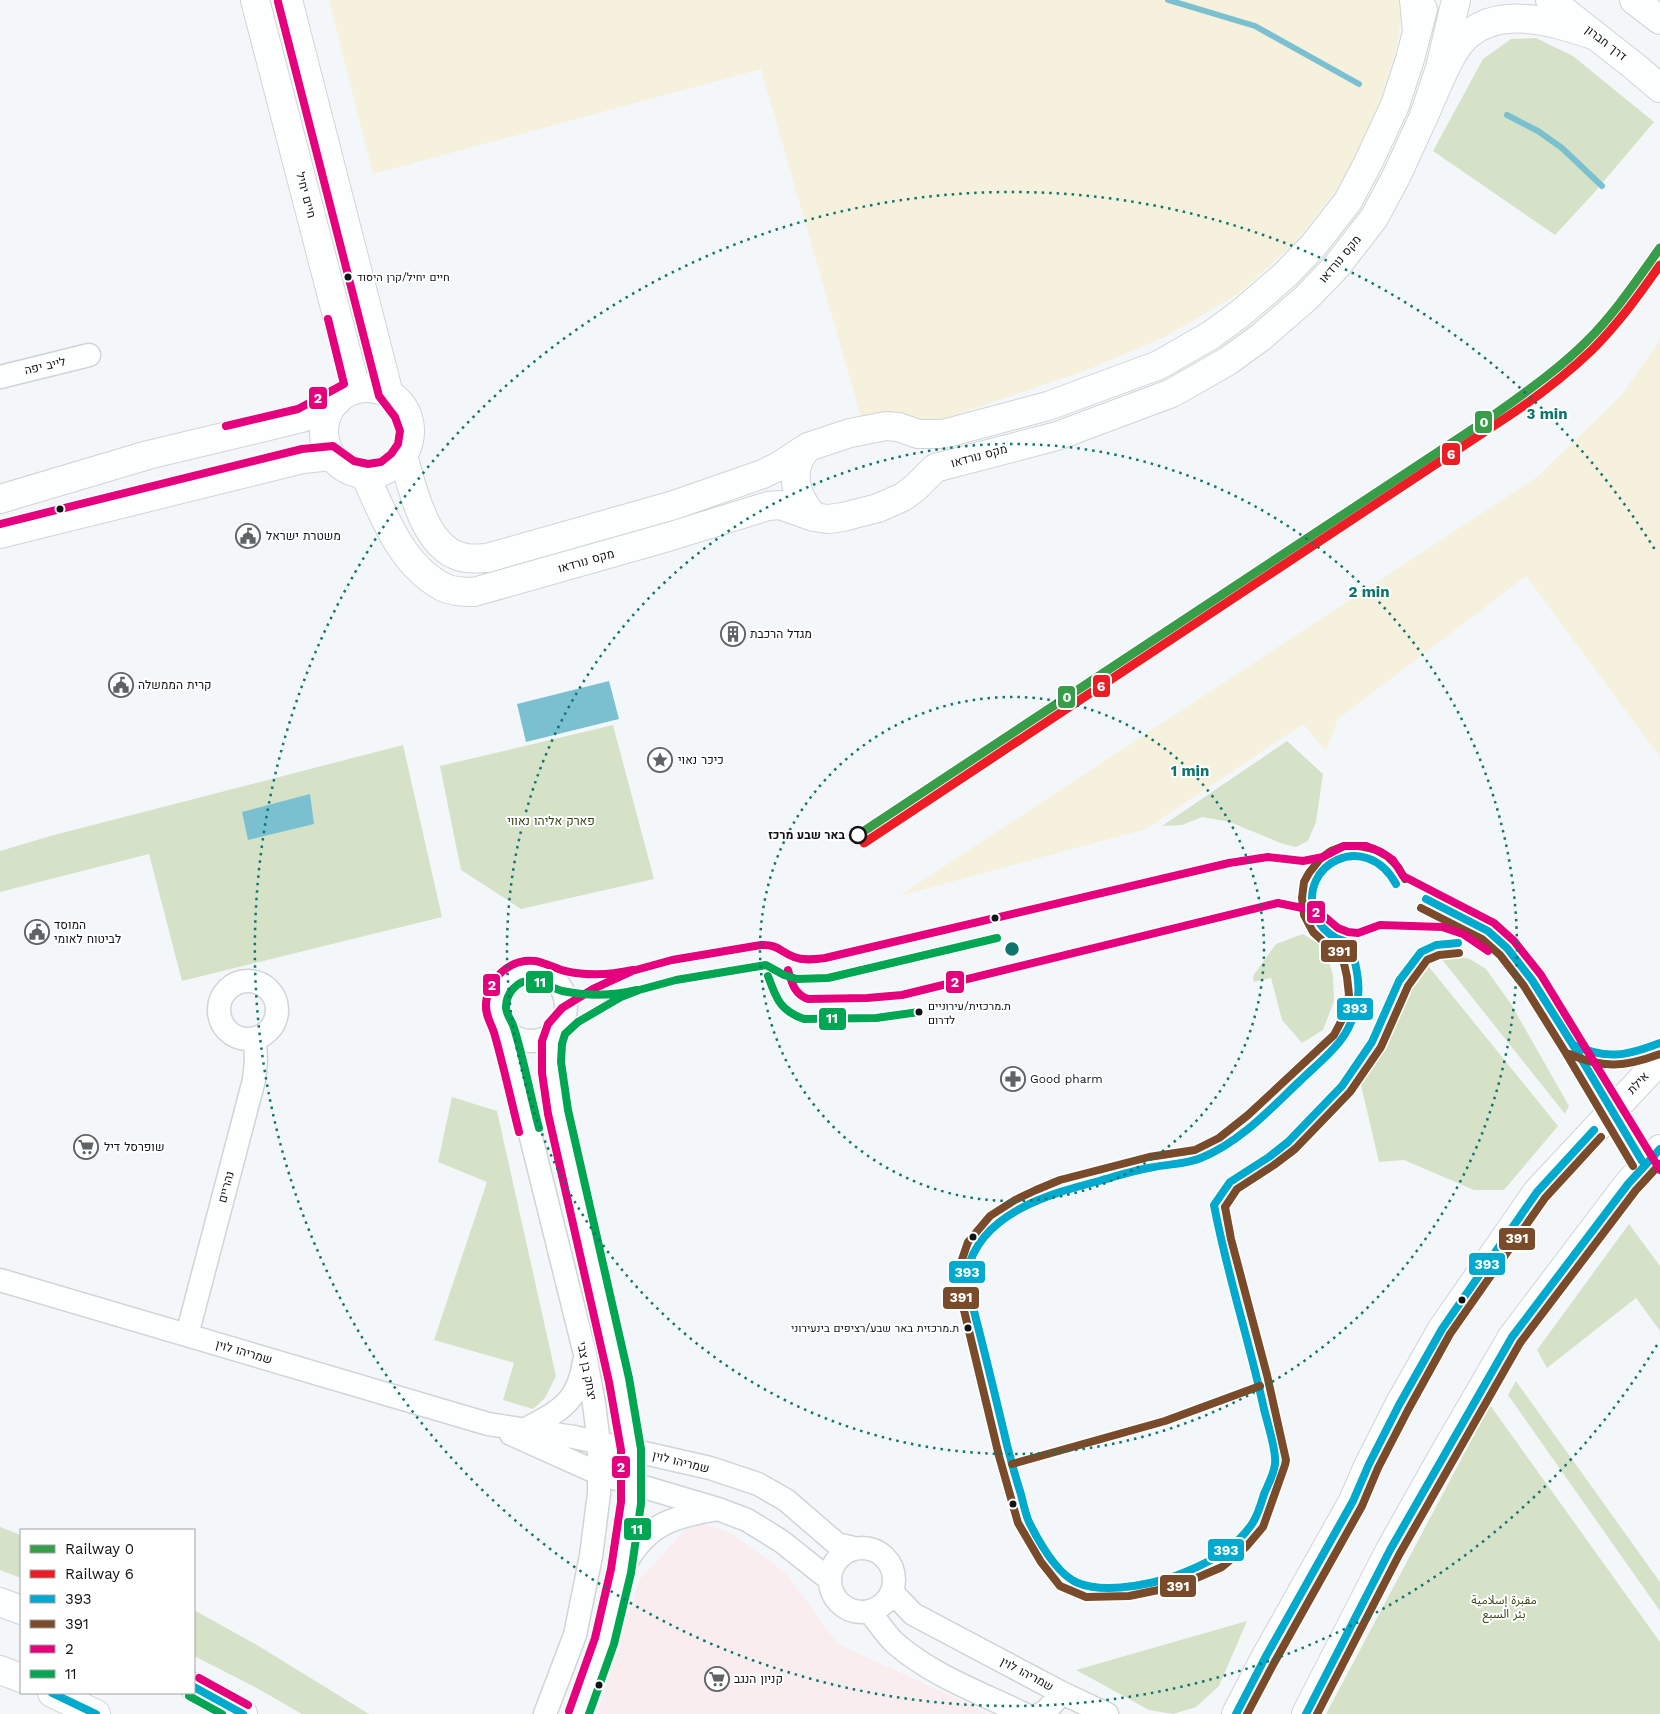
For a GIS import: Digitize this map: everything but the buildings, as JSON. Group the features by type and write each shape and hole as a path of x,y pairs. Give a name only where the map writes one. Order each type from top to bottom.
{"main road":[{"name":"חיים יחיל","path":"255,0 347,395"},
{"path":"288,0 389,394"},
{"path":"1414,0 1417,31"},
{"path":"403,456 419,508 425,523 436,539 450,552 466,558 487,558 683,502 763,474 808,448 831,438 875,427 898,427 918,434 938,434 1048,406 1159,365 1211,335 1242,312 1285,275 1313,246 1348,201 1395,104 1417,31 1424,0"},
{"name":"מקס נורדאו","path":"365,475 404,554 425,575 444,588 458,592 474,592 668,537 768,506 780,505 814,517 828,519 878,508 903,497 915,488 934,468 1057,436 1172,393 1228,361 1261,337 1306,298 1336,267 1374,218 1396,177 1424,116 1440,68 1456,0"},
{"name":"דרך חברון","path":"1550,0 1660,88"},
{"path":"1634,0 1660,20"},
{"path":"1424,116 1455,50 1470,33 1487,24 1504,19 1529,18 1556,23 1596,36"},
{"path":"0,499 148,455 302,418 347,395 373,389 389,394 400,403 408,415 411,429 409,443 403,456 388,470 378,474 365,475 352,472 340,465 332,456 326,442 324,427 328,413 347,395"},
{"path":"938,434 947,448 946,464"},
{"path":"808,448 798,460 796,478 801,500 814,517"},
{"path":"0,534 303,459 332,456"},
{"name":"אילת","path":"1236,1714 1354,1501 1368,1464 1398,1405 1442,1329 1537,1192 1660,1060"},
{"path":"1306,1714 1395,1542 1449,1444 1512,1337 1628,1184 1660,1149"},
{"path":"0,1602 20,1610"},
{"path":"0,1670 20,1678"},
{"path":"195,1688 243,1714"},
{"path":"54,1694 96,1714"}],"street":[{"name":"לייב יפה","path":"0,376 89,355"},
{"path":"555,1032 546,1038 535,1041 523,1040 513,1036 504,1029 496,1011 498,992 510,977 519,972 540,972 552,978 563,990 566,1007 565,1015 555,1032 551,1056 558,1112 619,1380 632,1449 632,1484 621,1571 605,1641 578,1714"},
{"name":"יצחק בן צבי","path":"504,1029 585,1354 599,1443 600,1474 592,1556 575,1635 545,1714"},
{"name":"נהריים","path":"187,1335 254,1080 256,1062 255,1038"},
{"name":"שמריהו לוין","path":"0,1280 488,1424 632,1449 710,1468 758,1484 786,1500 837,1544 853,1548"},
{"path":"526,1430 550,1416 572,1398 579,1385 585,1354"},
{"name":"שמריהו לוין","path":"488,1424 600,1474 718,1509 747,1520 781,1541 830,1580"},
{"path":"621,1571 632,1552 652,1530 667,1521 682,1516 718,1509"},
{"path":"864,1547 883,1555 889,1562 893,1572 892,1592 887,1601 869,1611 850,1610 842,1605 831,1590 831,1570 836,1560 853,1548 864,1547"},
{"name":"שמריהו לוין","path":"892,1592 913,1614 1062,1693 1107,1714"},
{"path":"869,1611 895,1643 914,1658 934,1671 1024,1714"},
{"path":"1224,1714 1229,1712 1251,1685"},
{"name":"שמריהו לוין","path":"1040,1714 1062,1693"}],"shaded area":[{"path":"694,1520 731,1533 786,1573 838,1644 991,1714 597,1714 639,1580"}],"green space":[{"path":"1536,38 1573,56 1654,122 1593,194 1555,235 1433,151 1483,59 1511,39"},
{"name":"פארק אליהו נאווי","path":"613,725 654,879 521,909 461,870 440,766"},
{"path":"1287,741 1323,774 1316,822 1308,841 1296,847 1283,844 1230,822 1202,817 1182,825 1162,826"},
{"path":"403,745 442,917 182,981 149,854 0,892 0,851 54,835"},
{"path":"1303,934 1325,948 1333,975 1334,1001 1323,1030 1302,1043 1282,1020 1271,978 1254,982 1253,976 1276,944"},
{"path":"1453,956 1470,959 1486,969 1511,1004 1569,1106 1565,1114 1440,957"},
{"path":"1425,962 1558,1126 1504,1190 1474,1190 1404,1160 1379,1162 1360,1081"},
{"path":"452,1097 497,1111 556,1376 545,1398 533,1409 503,1400 514,1363 434,1340 487,1182 438,1162"},
{"path":"1629,1224 1660,1266 1660,1331 1636,1298 1547,1368 1537,1350"},
{"path":"1516,1381 1660,1582 1660,1611 1508,1395"},
{"name":"مقبرة إسلامية بئر السبع","path":"1490,1405 1660,1642 1660,1714 1326,1714"},
{"path":"0,1527 20,1535 20,1578 0,1570"},
{"path":"195,1611 257,1645 369,1714 302,1714 195,1657"},
{"path":"1247,1621 1219,1686 1196,1707 1173,1714 1149,1710 1076,1670"}],"sand":[{"path":"329,0 1399,0 1401,17 1396,50 1373,125 1339,186 1295,243 1238,294 1165,337 1087,370 935,422 897,417 861,417 761,69 373,174"},
{"path":"1660,340 1660,757 1526,576 1338,719 1326,751 1303,724 1146,829 899,896 1537,477 1621,396"}],"water":[{"path":"609,681 619,719 526,742 517,704"},
{"path":"310,794 314,824 248,840 242,812"}],"waterway":[{"path":"1168,0 1255,26 1359,84"},
{"path":"1507,115 1538,131 1562,148 1602,186"}],"rail line":[{"name":"0","path":"858,835 1518,398 1587,341 1607,319 1660,248"},
{"name":"6","path":"864,843 1534,398 1573,367 1602,340 1628,309 1660,265"}],"transit line":[{"name":"2","path":"0,524 302,449 333,446 354,461 368,464 381,462 391,454 398,444 400,431 395,417 379,396 278,2"},
{"name":"2","path":"226,426 298,409 344,384 328,319"},
{"name":"391","path":"1405,879 1398,867 1387,856 1374,849 1359,846 1344,846 1331,851 1320,859 1309,873 1304,882 1302,898 1304,915 1313,932 1326,944 1338,950 1343,959 1349,995 1345,1014 1334,1035 1248,1115 1219,1138 1195,1150 1149,1157 1060,1180 1036,1190 1015,1200 990,1216 968,1242 956,1277 999,1456 1018,1523 1041,1562 1060,1586 1086,1597 1129,1596 1178,1586 1222,1567 1246,1547 1263,1527 1286,1460 1267,1375 1231,1239 1225,1207 1237,1189 1295,1149 1350,1092 1381,1047 1408,986 1427,960 1439,955 1459,953"},
{"name":"2","path":"569,1711 595,1638 611,1569 621,1502 621,1450 609,1382 548,1114 542,1073 542,1041 548,1024 562,1008 593,989 632,971 672,960 761,945 775,947 798,958 825,958 1229,863 1268,857 1303,861 1323,857 1344,846 1366,846 1381,852 1393,860 1403,876 1494,923 1514,941 1541,975 1660,1170"},
{"name":"393","path":"1396,884 1383,867 1368,858 1352,856 1338,860 1325,868 1316,881 1312,897 1315,915 1324,928 1336,938 1344,941 1352,953 1358,979 1358,995 1354,1015 1349,1027 1337,1045 1255,1123 1229,1143 1196,1160 1133,1171 1059,1192 1019,1209 1001,1221 986,1235 974,1252 967,1272 968,1289 1026,1515 1050,1557 1063,1573 1071,1579 1078,1583 1104,1588 1134,1586 1164,1580 1188,1571 1224,1552 1239,1540 1254,1521 1271,1479 1275,1464 1275,1452 1225,1256 1214,1205 1230,1182 1269,1157 1288,1142 1342,1086 1372,1042 1399,981 1421,952 1436,945 1458,943"},
{"name":"393","path":"1426,899 1488,931 1507,948 1532,980 1642,1161"},
{"name":"2","path":"788,970 792,984 803,997 808,999 867,998 902,995 1278,903 1312,910 1325,917 1338,928 1348,932 1358,933 1380,925 1442,927 1463,934 1488,951"},
{"name":"391","path":"1421,908 1482,939 1500,955 1524,986 1633,1166"},
{"name":"11","path":"589,1714 614,1644 631,1573 641,1504 641,1449 629,1378 568,1110 561,1062 562,1044 565,1034 578,1022 621,997 676,980 766,965 784,975 797,979 828,978 997,938"},
{"name":"2","path":"519,1132 494,1032 487,1012 488,994 496,978 509,967 526,961 535,961 565,971 582,974 607,974 633,970"},
{"name":"11","path":"768,976 784,1008 804,1019 876,1018 919,1012"},
{"name":"11","path":"539,1128 518,1040 506,1010 508,997 511,992 522,982 528,981 562,991 581,994 600,995 637,990"},
{"name":"393","path":"1573,1045 1596,1053 1616,1054 1637,1051 1660,1043"},
{"name":"391","path":"1569,1054 1604,1064 1625,1064 1660,1054"},
{"name":"393","path":"1236,1714 1265,1658 1353,1501 1369,1464 1399,1405 1442,1329 1537,1192 1594,1130"},
{"name":"391","path":"1247,1714 1362,1506 1378,1468 1450,1334 1545,1198 1601,1137"},
{"name":"393","path":"1306,1714 1390,1550 1512,1337 1628,1184 1660,1149"},
{"name":"391","path":"1317,1714 1399,1555 1520,1343 1636,1190 1660,1164"},
{"name":"391","path":"1012,1464 1165,1421 1260,1386"},
{"name":"2","path":"199,1678 248,1705"},
{"name":"393","path":"195,1688 243,1714"},
{"name":"393","path":"54,1694 96,1714"},
{"name":"11","path":"189,1696 222,1714"}],"place":[{"name":"חיים יחיל/קרן היסוד","path":"348,277"},
{"name":"משטרת ישראל","path":"248,536"},
{"name":"מגדל הרכבת","path":"733,634"},
{"name":"קרית הממשלה","path":"121,685"},
{"name":"כיכר נאוי","path":"660,760"},
{"name":"באר שבע מרכז","path":"858,835"},
{"name":"המוסד לביטוח לאומי","path":"37,932"},
{"name":"ת.מרכזית/עירוניים לדרום","path":"919,1012"},
{"name":"Good pharm","path":"1013,1079"},
{"name":"שופרסל דיל","path":"86,1147"},
{"name":"ת.מרכזית באר שבע/רציפים בינעירוני","path":"968,1328"},
{"name":"קניון הנגב","path":"717,1679"}]}
